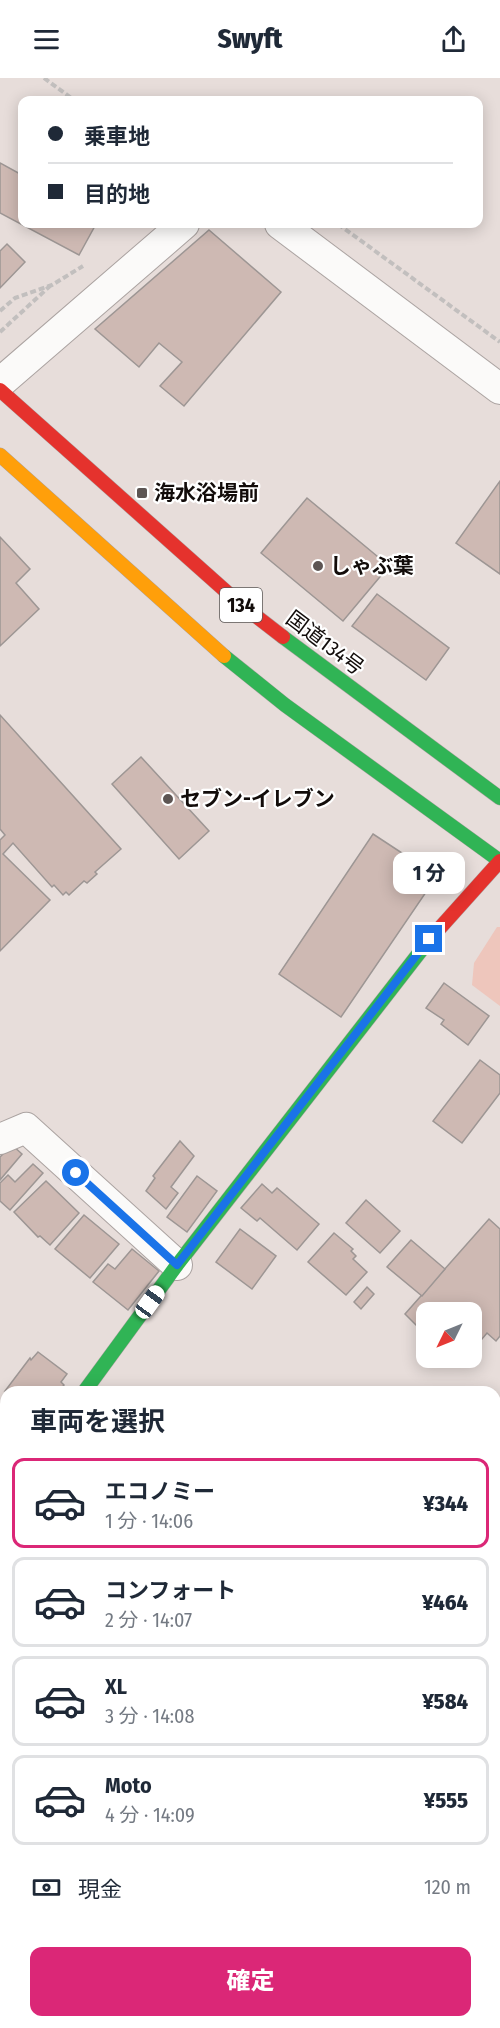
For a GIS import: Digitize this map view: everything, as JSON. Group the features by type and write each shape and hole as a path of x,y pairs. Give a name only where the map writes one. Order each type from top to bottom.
{"main road":[{"name":"国道134号","path":"0,390 239,603 314,662 500,798"},
{"name":"134","path":"0,456 209,643 285,705 500,861"},
{"path":"88,1386 177,1265 429,939 500,861"}],"street":[{"path":"0,383 179,228"},
{"path":"285,228 500,389"},
{"path":"0,1139 26,1128 177,1265"}],"path":[{"path":"44,78 69,96"},
{"path":"344,228 500,342"},
{"path":"0,332 52,285 92,261"},
{"path":"0,311 15,298 52,285"}],"shaded area":[{"path":"497,927 500,927 500,1006 472,985 474,963"}],"building":[{"path":"0,163 18,173 18,223 0,213"},
{"path":"28,228 94,228 79,255"},
{"path":"209,230 281,292 184,406 160,386 182,362 159,343 139,367 95,329"},
{"path":"7,244 25,262 0,288 0,251"},
{"path":"500,481 500,574 456,543"},
{"path":"307,498 389,566 343,621 261,553"},
{"path":"0,537 30,569 16,583 39,609 0,646"},
{"path":"377,594 449,648 426,680 352,626"},
{"path":"0,715 121,849 95,872 97,874 87,883 84,881 69,895 66,892 63,895 54,885 52,887 13,843 3,854 50,900 0,951 0,840 5,835 0,829"},
{"path":"141,757 209,831 179,859 112,784"},
{"path":"373,834 437,876 341,1017 279,974"},
{"path":"444,983 489,1016 468,1045 441,1024 444,1020 426,1008"},
{"path":"480,1060 500,1075 500,1093 462,1143 433,1121"},
{"path":"180,1141 194,1156 171,1187 178,1193 166,1209 146,1191 155,1178 153,1176"},
{"path":"12,1145 22,1154 0,1180 0,1157"},
{"path":"33,1164 43,1173 10,1210 0,1201 0,1183 8,1175 15,1182"},
{"path":"197,1176 217,1191 187,1232 167,1217"},
{"path":"46,1181 79,1213 50,1245 40,1236 38,1237 14,1212"},
{"path":"262,1184 272,1193 277,1188 319,1224 297,1250 260,1218 257,1221 241,1208"},
{"path":"366,1200 400,1231 380,1253 346,1223"},
{"path":"84,1215 119,1244 90,1278 55,1249"},
{"path":"489,1219 500,1229 500,1336 496,1341 487,1333 482,1339 482,1302 416,1302 416,1325 405,1314"},
{"path":"240,1229 276,1256 252,1289 216,1262"},
{"path":"334,1233 353,1249 351,1251 356,1256 353,1259 367,1272 346,1295 308,1262"},
{"path":"411,1240 445,1269 422,1296 387,1267"},
{"path":"132,1249 159,1271 128,1310 93,1282 108,1264 115,1269"},
{"path":"367,1287 374,1294 361,1309 354,1302"},
{"path":"38,1352 67,1374 61,1382 64,1385 9,1386 30,1358 31,1360"}],"traffic: fast":[{"path":"283,637 500,798"},
{"path":"224,656 285,705 500,861"},
{"path":"88,1386 177,1265 430,939"}],"traffic: slow":[{"path":"0,455 224,656"}],"traffic: jam":[{"path":"0,390 239,603 283,637"},
{"path":"430,939 500,861"}],"place":[{"name":"海水浴場前","path":"142,493"},
{"name":"しゃぶ葉","path":"318,566"},
{"name":"セブン-イレブン","path":"168,799"}],"route":[{"path":"76,1173 177,1265 429,939"}]}
